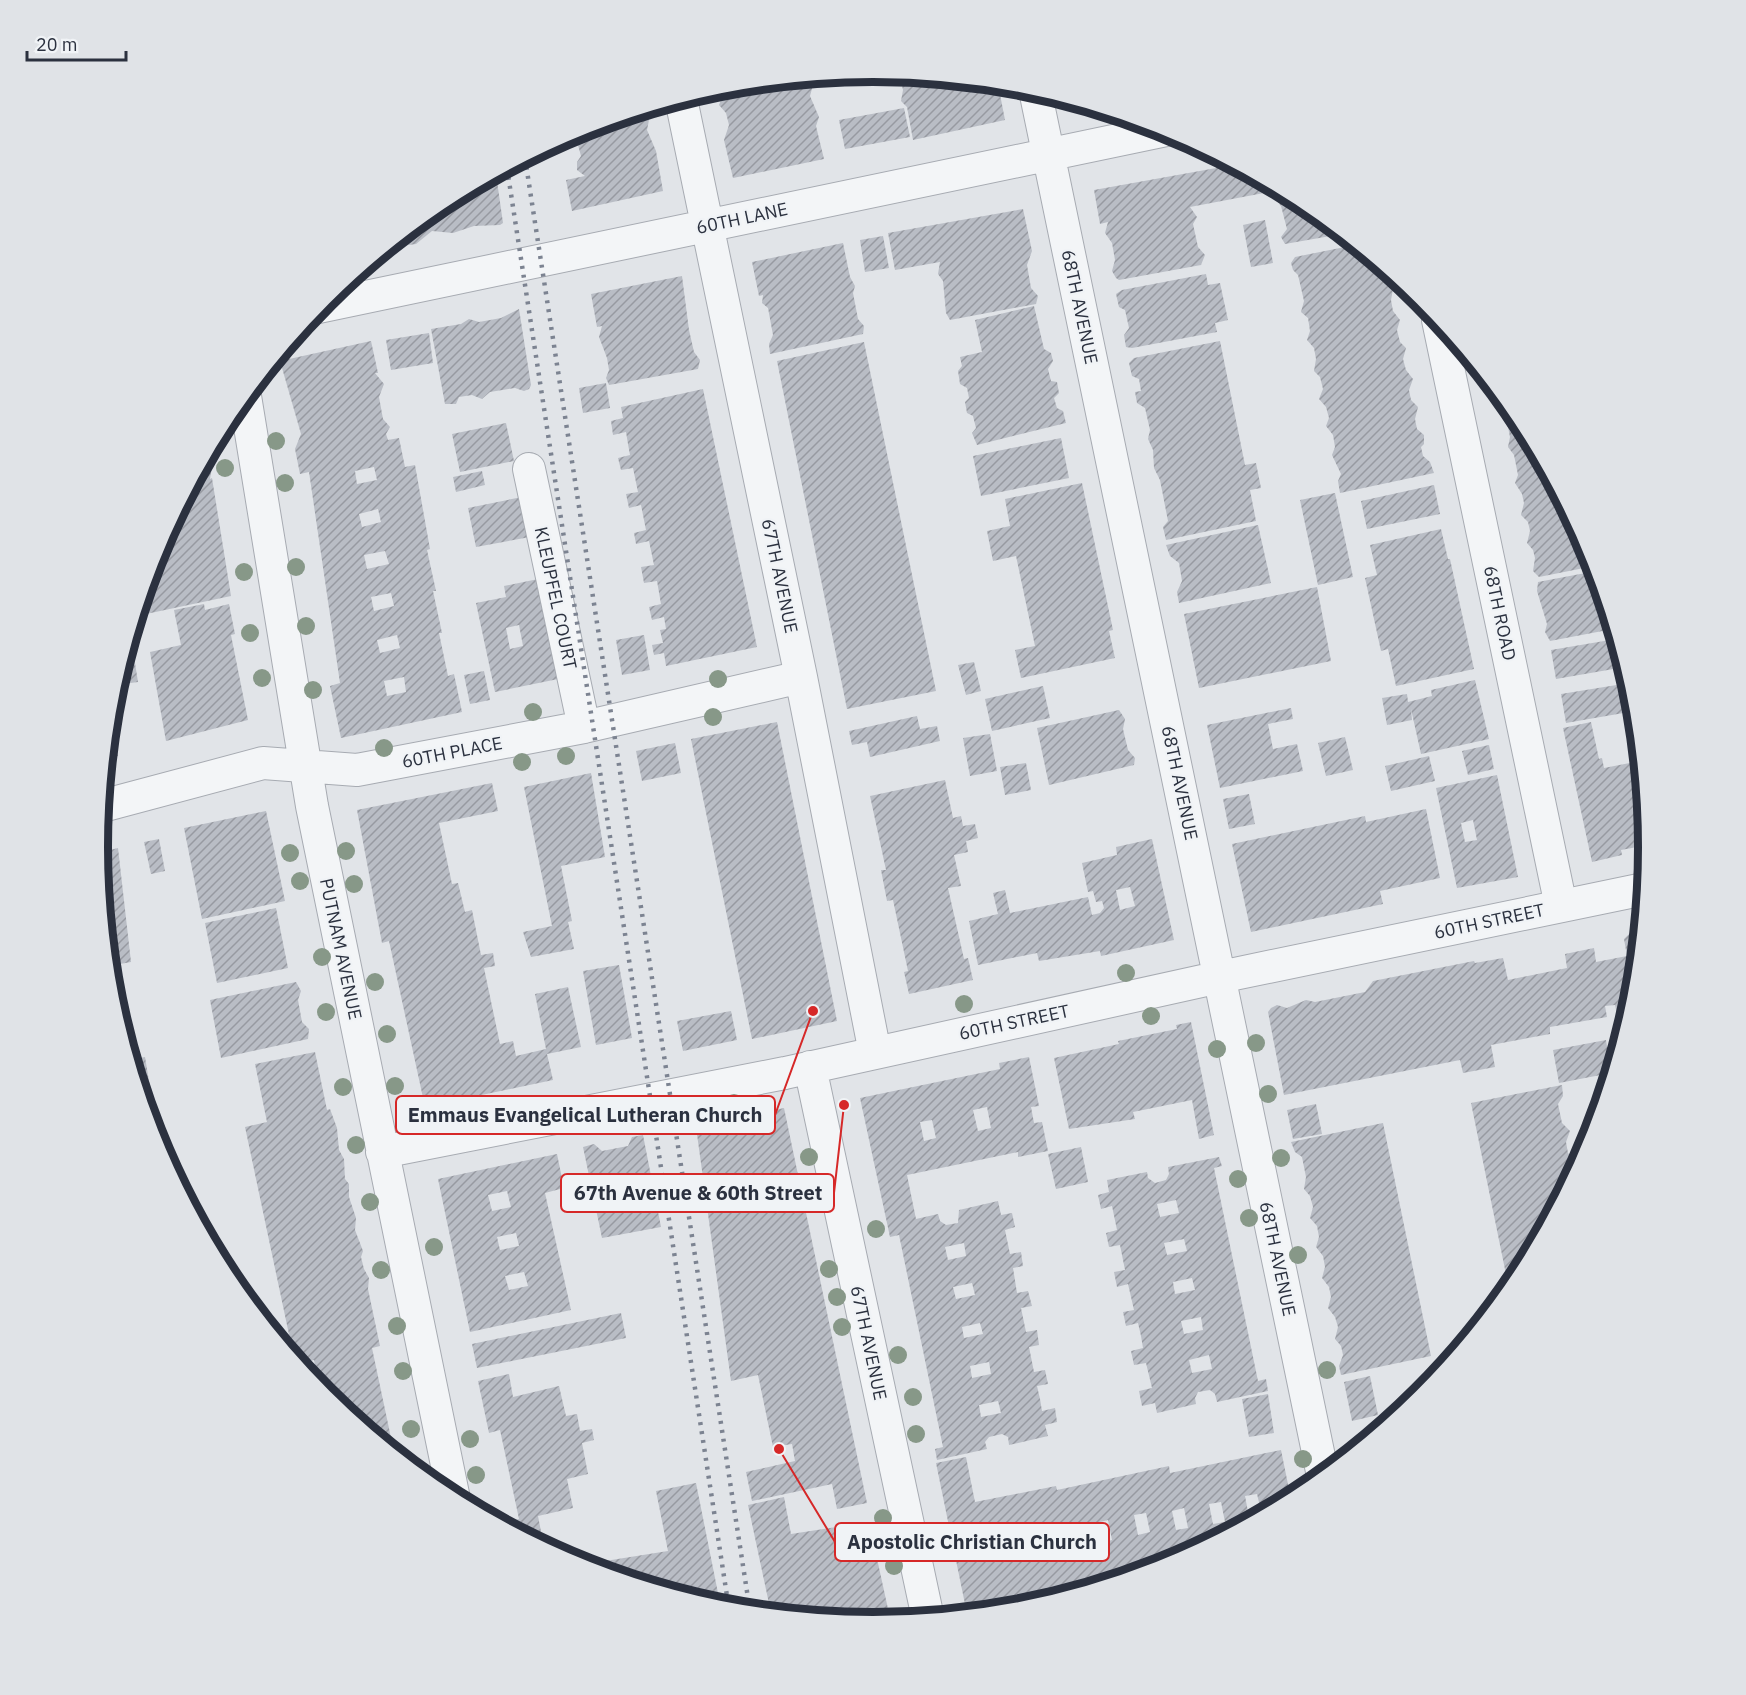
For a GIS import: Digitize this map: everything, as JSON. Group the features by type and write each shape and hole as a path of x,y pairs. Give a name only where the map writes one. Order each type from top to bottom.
{"street":[{"name":"68TH AVENUE","path":"1037,101 1321,1467"},
{"name":"67TH AVENUE","path":"683,107 801,677 875,1053"},
{"name":"60TH LANE","path":"336,303 1148,134"},
{"name":"68TH ROAD","path":"1441,336 1561,906"},
{"name":"PUTNAM AVENUE","path":"247,408 304,766 451,1486"},
{"name":"KLEUPFEL COURT","path":"529,469 584,727"},
{"name":"60TH PLACE","path":"110,805 263,763 357,770 584,727 801,677"},
{"name":"60TH STREET","path":"382,1152 810,1068 1220,977 1636,891"},
{"name":"67TH AVENUE","path":"810,1068 926,1611"}],"building":[{"path":"901,83 1000,93 1005,120 913,140 907,107 901,101"},
{"path":"813,85 810,96 819,117 816,126 824,159 733,178 724,140 729,125 726,113 719,105 724,97"},
{"path":"904,108 910,137 845,149 839,120"},
{"path":"647,117 649,120 647,130 656,151 663,191 572,211 566,180 585,176 577,170 577,162 581,156 575,143"},
{"path":"1222,167 1263,189 1264,193 1190,207 1197,217 1193,224 1198,247 1205,255 1201,265 1119,280 1112,271 1115,260 1112,243 1105,233 1108,222 1100,224 1094,190"},
{"path":"497,182 503,223 474,226 453,233 432,231 416,244 401,246 448,211"},
{"path":"1273,196 1332,236 1285,244 1281,237 1287,229 1281,206"},
{"path":"1023,209 1032,251 1027,265 1031,288 1038,296 1036,304 950,320 946,313 943,281 938,274 940,262 895,270 888,233"},
{"path":"1265,220 1273,263 1251,267 1243,225"},
{"path":"883,236 889,268 865,272 860,240"},
{"path":"843,243 850,277 855,286 853,293 858,319 864,326 863,334 770,354 769,344 773,335 768,308 762,303 763,295 759,296 752,262"},
{"path":"1346,247 1377,272 1393,289 1391,300 1393,311 1400,320 1397,330 1400,342 1406,348 1403,359 1406,370 1413,379 1409,390 1411,400 1418,407 1415,419 1417,429 1424,435 1424,444 1421,447 1423,456 1430,462 1434,473 1340,493 1338,481 1341,474 1332,455 1335,447 1333,435 1326,426 1329,418 1326,407 1319,399 1323,389 1320,377 1314,371 1316,359 1314,348 1307,340 1310,331 1308,318 1301,312 1304,301 1298,275 1291,263 1295,257"},
{"path":"1206,274 1208,285 1220,283 1228,320 1215,323 1217,332 1132,348 1126,347 1124,335 1129,328 1125,310 1119,307 1116,294 1122,290"},
{"path":"682,276 689,330 694,352 700,360 698,369 609,385 606,378 609,370 607,358 599,337 602,326 597,327 591,294"},
{"path":"1034,306 1044,349 1051,353 1053,361 1048,369 1051,381 1057,382 1059,393 1054,398 1057,408 1063,411 1066,423 977,445 972,433 976,428 973,416 967,413 965,402 969,398 967,388 960,384 958,371 962,366 960,357 982,352 975,320"},
{"path":"519,309 531,385 529,389 524,391 515,388 490,392 482,399 472,395 459,397 456,404 445,404 431,329 461,324 469,319 479,322 501,318"},
{"path":"429,333 433,363 391,370 386,340"},
{"path":"371,341 378,373 375,373 384,384 379,397 383,419 390,427 386,434 388,440 399,438 405,467 415,465 430,549 427,550 436,591 433,591 442,633 439,633 448,676 454,674 462,712 341,738 330,686 340,683 309,472 300,474 295,449 301,434 281,364 284,360","holes":["374,467 377,480 357,484 355,471","378,509 381,522 362,527 359,514","385,551 389,564 367,569 364,555","391,593 394,606 374,611 371,597","397,635 400,648 380,653 377,640","404,677 406,692 387,696 384,681"]},
{"path":"1220,341 1245,465 1256,463 1261,488 1250,490 1256,521 1166,540 1163,527 1168,521 1160,480 1154,468 1153,450 1148,439 1150,430 1145,408 1137,403 1135,392 1141,391 1139,379 1132,376 1129,363 1134,358"},
{"path":"864,342 936,691 847,709 777,361"},
{"path":"606,383 610,408 583,413 579,388"},
{"path":"703,389 757,647 666,666 664,653 654,655 652,645 663,643 660,630 666,629 664,617 652,620 649,607 661,604 657,581 644,583 641,567 654,565 649,541 636,544 634,533 646,530 641,505 629,508 626,494 638,492 633,468 621,470 618,458 630,455 626,432 613,435 611,421 623,418 621,407"},
{"path":"1503,414 1536,465 1559,509 1585,568 1539,577 1533,571 1535,558 1533,550 1527,543 1530,531 1528,522 1521,515 1524,503 1522,494 1515,483 1518,475 1514,455 1508,447 1510,437 1508,427 1502,418"},
{"path":"506,423 514,461 460,472 452,434"},
{"path":"1061,438 1069,478 981,496 973,456"},
{"path":"210,464 210,479 212,478 231,596 146,614 166,555"},
{"path":"482,471 485,485 456,492 453,477"},
{"path":"1082,483 1113,630 1109,631 1115,658 1021,678 1015,650 1035,646 1016,556 993,561 987,531 1010,526 1005,499"},
{"path":"1434,485 1440,514 1367,529 1361,501"},
{"path":"1335,493 1353,577 1318,585 1300,500"},
{"path":"522,497 530,537 476,547 468,508"},
{"path":"1258,525 1271,583 1179,603 1177,592 1182,581 1179,563 1170,556 1166,545"},
{"path":"1441,529 1448,559 1450,559 1474,669 1396,686 1388,649 1381,651 1365,578 1377,575 1370,545"},
{"path":"1586,573 1606,630 1550,641 1545,632 1547,624 1537,591 1538,582"},
{"path":"543,578 563,678 495,692 476,603 506,597 504,586","holes":["519,625 523,646 510,649 506,628"]},
{"path":"1317,587 1331,661 1199,688 1184,614"},
{"path":"204,604 205,610 229,604 235,634 231,635 248,720 166,741 150,652 181,645 174,610"},
{"path":"644,635 650,670 622,675 616,640"},
{"path":"1609,640 1616,669 1556,679 1551,650"},
{"path":"133,653 138,682 126,684"},
{"path":"974,662 981,691 966,695 958,665"},
{"path":"484,671 490,700 470,704 464,675"},
{"path":"1475,680 1489,739 1421,754 1411,709 1412,720 1387,725 1382,698 1407,694 1408,702 1432,696 1431,690"},
{"path":"1620,684 1625,713 1566,723 1561,694"},
{"path":"1043,686 1050,718 992,731 985,699"},
{"path":"1291,708 1293,719 1268,724 1273,749 1297,744 1303,771 1220,788 1207,725"},
{"path":"1119,710 1125,719 1123,729 1128,750 1135,758 1134,765 1049,785 1037,728"},
{"path":"917,716 920,729 937,726 940,741 870,757 867,742 852,745 849,731"},
{"path":"777,722 837,1021 752,1039 691,739"},
{"path":"1591,722 1599,759 1602,758 1604,768 1632,762 1638,847 1621,850 1622,855 1592,862 1563,728"},
{"path":"990,734 997,771 970,776 963,738"},
{"path":"1345,737 1353,770 1326,776 1318,743"},
{"path":"116,742 118,756 114,757"},
{"path":"675,743 681,773 642,781 636,751"},
{"path":"1489,745 1494,769 1468,775 1462,751"},
{"path":"1429,756 1435,781 1391,791 1385,766"},
{"path":"1026,763 1031,790 1005,795 1000,767"},
{"path":"591,773 605,857 561,866 572,921 568,922 574,949 531,957 523,932 552,926 524,787"},
{"path":"1497,775 1518,877 1457,888 1436,788","holes":["1473,820 1477,840 1465,842 1461,823"]},
{"path":"945,780 953,818 961,816 963,826 975,824 978,838 966,841 968,852 954,855 961,886 948,888 964,959 968,958 973,980 909,994 904,972 908,971 893,900 887,901 881,870 886,870 870,796"},
{"path":"492,783 498,811 439,823 452,884 458,883 465,912 472,910 481,955 493,953 495,966 484,968 500,1044 513,1041 516,1056 546,1049 535,994 568,987 581,1047 547,1054 553,1080 425,1107 389,941 382,943 357,810"},
{"path":"1249,794 1255,824 1229,829 1223,799"},
{"path":"1426,809 1440,878 1380,891 1383,904 1251,932 1232,844 1365,816 1366,822"},
{"path":"266,811 285,901 202,919 184,828"},
{"path":"159,839 165,871 151,874 144,842"},
{"path":"1152,839 1174,940 1101,956 1100,951 1039,961 1037,953 978,965 969,921 998,914 993,893 1005,890 1010,913 1088,897 1092,915 1100,913 1104,908 1102,901 1096,902 1093,891 1088,892 1082,863 1117,855 1116,847","holes":["1130,887 1135,906 1120,910 1116,890"]},
{"path":"118,848 131,962 120,964 124,991 122,991 110,898 108,850"},
{"path":"276,908 288,968 217,983 205,923"},
{"path":"1632,932 1619,1014 1617,1014 1615,1005 1605,1006 1607,1017 1550,1027 1550,1034 1491,1045 1495,1067 1463,1073 1460,1060 1284,1095 1268,1012 1277,1005 1287,1008 1306,1000 1315,1002 1365,992 1373,981 1474,961 1475,963 1503,958 1508,980 1567,968 1565,954 1594,948 1596,962 1627,956 1624,939"},
{"path":"619,965 632,1038 596,1045 583,971"},
{"path":"296,982 301,991 298,1000 302,1022 309,1029 308,1039 221,1058 210,1000"},
{"path":"731,1011 737,1040 683,1051 677,1021"},
{"path":"1191,1022 1214,1135 1199,1139 1192,1100 1133,1112 1135,1119 1069,1129 1054,1058 1119,1044 1118,1041 1177,1029 1176,1025"},
{"path":"1606,1040 1608,1056 1603,1075 1559,1083 1553,1050"},
{"path":"315,1052 327,1110 330,1109 337,1128 339,1150 344,1159 345,1179 349,1184 349,1197 356,1218 355,1230 363,1251 361,1257 364,1269 369,1278 368,1289 380,1346 372,1348 392,1442 332,1388 316,1371 314,1360 307,1361 291,1343 245,1127 267,1122 255,1064"},
{"path":"145,1057 150,1087 147,1087 138,1058"},
{"path":"1029,1057 1039,1106 1031,1107 1034,1123 1042,1122 1048,1151 1018,1157 1018,1152 907,1175 916,1219 938,1214 940,1221 946,1225 958,1223 959,1210 998,1201 1001,1215 1012,1213 1015,1227 1005,1230 1010,1254 1021,1252 1023,1266 1013,1268 1017,1293 1028,1291 1032,1306 1021,1308 1026,1332 1037,1330 1039,1345 1029,1347 1034,1372 1045,1370 1048,1384 1037,1386 1042,1411 1055,1408 1057,1422 1045,1425 1048,1436 1009,1445 1008,1437 1002,1434 989,1437 985,1442 987,1449 937,1460 935,1449 943,1447 899,1235 890,1237 860,1098 1000,1069 999,1063","holes":["987,1107 991,1128 978,1131 973,1110","932,1120 936,1138 924,1141 920,1122","964,1243 966,1256 948,1260 945,1247","972,1283 975,1295 956,1299 953,1287","980,1323 983,1334 964,1338 962,1327","989,1362 991,1374 972,1378 970,1366","998,1401 1001,1413 981,1417 979,1405"]},
{"path":"1562,1085 1563,1096 1558,1104 1562,1123 1570,1131 1566,1142 1568,1153 1572,1158 1536,1230 1506,1277 1471,1103"},
{"path":"1316,1104 1322,1134 1293,1139 1287,1110"},
{"path":"784,1108 867,1503 837,1509 832,1484 752,1501 746,1472 795,1461 792,1444 773,1447 758,1375 731,1381 696,1127"},
{"path":"1383,1123 1431,1356 1341,1375 1339,1366 1343,1355 1341,1346 1335,1339 1338,1327 1335,1317 1328,1308 1331,1297 1329,1287 1322,1278 1325,1267 1323,1256 1316,1247 1319,1237 1317,1226 1310,1218 1313,1207 1310,1196 1304,1189 1306,1177 1302,1157 1295,1152 1291,1142"},
{"path":"643,1135 661,1227 602,1238 583,1147 594,1144 602,1151 628,1146 632,1137"},
{"path":"1081,1147 1088,1182 1056,1189 1048,1154"},
{"path":"557,1154 564,1188 545,1193 571,1310 470,1332 438,1179","holes":["507,1191 511,1207 492,1211 488,1195","516,1233 519,1246 500,1250 497,1237","524,1272 528,1286 509,1290 505,1276"]},
{"path":"1219,1157 1222,1166 1214,1168 1258,1381 1266,1379 1268,1391 1217,1402 1215,1394 1210,1390 1198,1392 1195,1398 1196,1404 1157,1413 1155,1403 1142,1406 1139,1391 1152,1388 1146,1363 1134,1365 1131,1351 1143,1348 1141,1336 1138,1323 1126,1326 1123,1312 1134,1310 1128,1284 1117,1287 1114,1272 1125,1270 1120,1245 1109,1247 1106,1233 1117,1230 1112,1206 1101,1209 1098,1195 1109,1192 1107,1180 1147,1172 1148,1178 1155,1183 1166,1180 1169,1174 1168,1167","holes":["1176,1200 1179,1213 1160,1217 1157,1204","1184,1239 1187,1251 1167,1255 1164,1243","1192,1278 1195,1290 1175,1294 1173,1282","1201,1317 1203,1330 1184,1334 1181,1321","1209,1355 1212,1369 1192,1373 1189,1360"]},
{"path":"621,1313 626,1338 477,1368 472,1344"},
{"path":"509,1374 513,1397 559,1386 566,1416 577,1414 580,1431 592,1429 594,1440 582,1443 588,1474 567,1479 573,1508 538,1516 542,1537 511,1521 519,1519 500,1430 489,1433 478,1381"},
{"path":"1370,1376 1378,1415 1352,1421 1344,1382"},
{"path":"1268,1394 1274,1433 1249,1437 1242,1399"},
{"path":"1281,1450 1289,1489 1260,1507 1257,1494 1245,1496 1248,1514 1211,1534 1119,1572 1022,1598 966,1607 936,1463 966,1457 975,1502 1056,1486 1057,1490 1169,1466 1170,1473","holes":["1221,1502 1225,1522 1213,1524 1209,1504","1184,1508 1188,1528 1176,1530 1172,1511","1146,1513 1150,1532 1138,1535 1134,1515","1108,1520 1112,1540 1100,1543 1096,1523","1071,1527 1076,1546 1063,1549 1059,1529","1033,1531 1037,1550 1024,1553 1021,1534","996,1539 1000,1558 987,1561 983,1542"]},
{"path":"696,1483 719,1597 627,1572 600,1562 668,1551 656,1491"},
{"path":"784,1497 791,1534 869,1522 889,1612 823,1611 769,1605 748,1505"}],"railway":[{"path":"526,166 749,1602"},
{"path":"508,176 727,1599"}],"place":[{"name":"Emmaus Evangelical Lutheran Church","path":"813,1011"},
{"name":"67th Avenue & 60th Street","path":"844,1105"},
{"name":"Apostolic Christian Church","path":"779,1449"}]}
